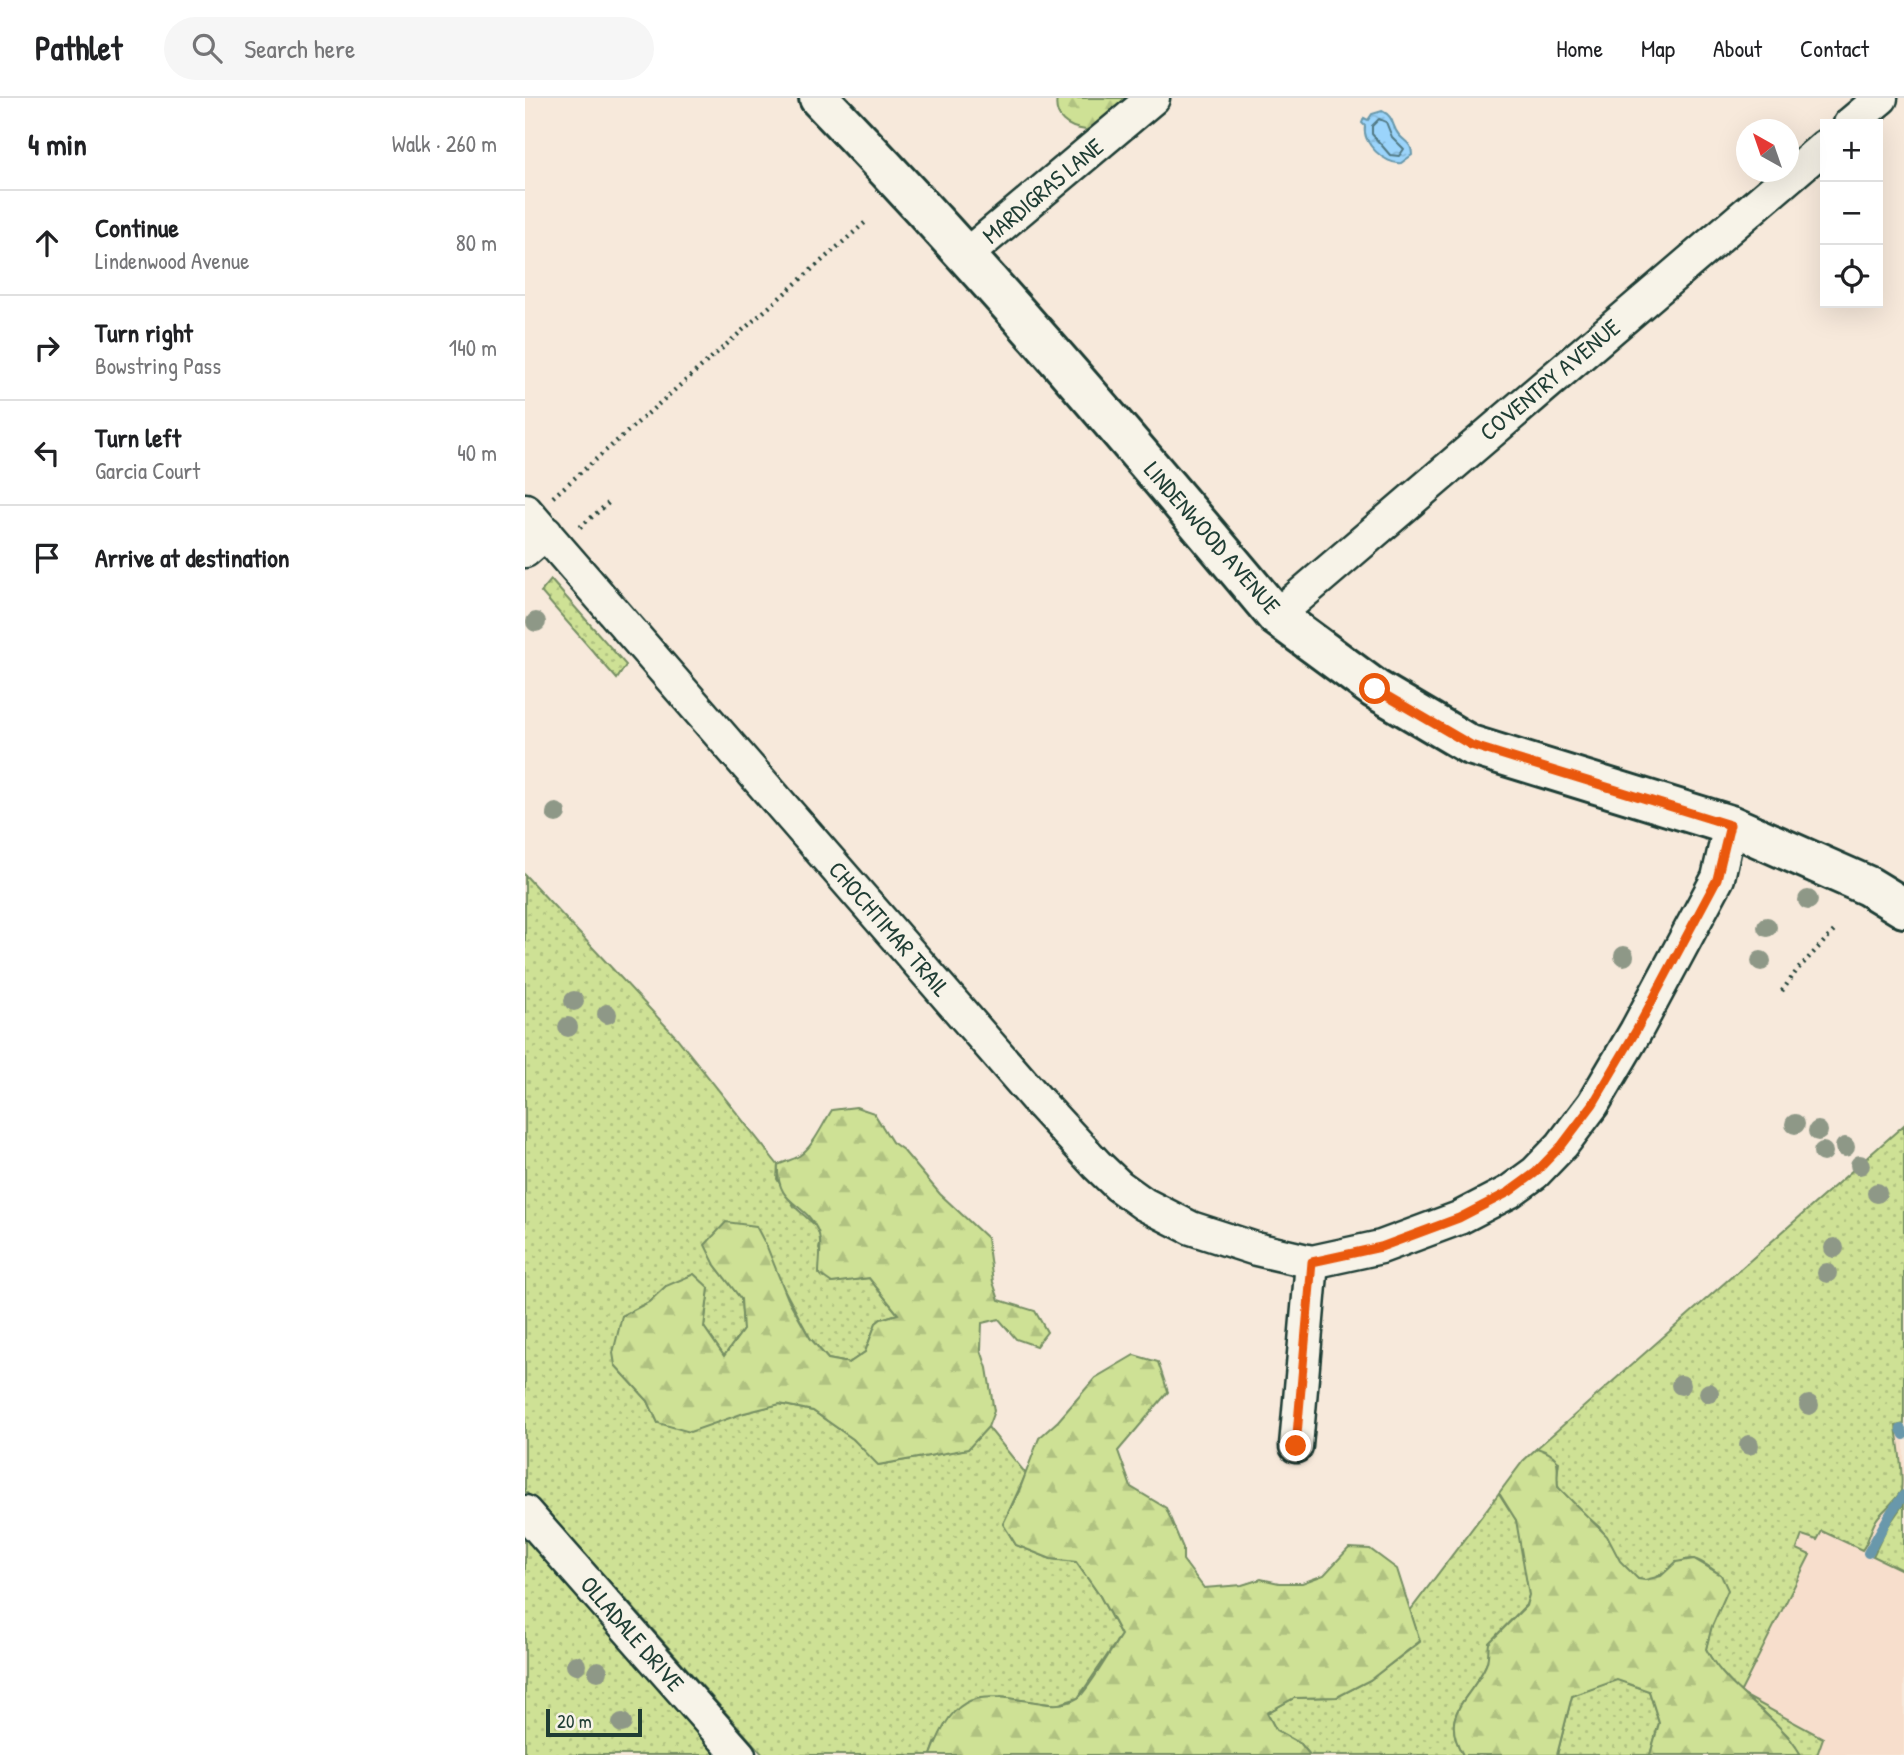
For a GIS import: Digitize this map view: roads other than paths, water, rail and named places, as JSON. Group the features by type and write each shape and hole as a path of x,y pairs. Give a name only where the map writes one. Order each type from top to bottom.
{"street":[{"name":"LINDENWOOD AVENUE","path":"820,98 1119,429 1276,616 1375,689 1471,745 1730,825 1902,902"},
{"name":"MARDIGRAS LANE","path":"965,256 1153,98"},
{"path":"1856,119 1881,98"},
{"name":"COVENTRY AVENUE","path":"1276,616 1820,150"},
{"name":"CHOCHTIMAR TRAIL","path":"539,504 549,538 1038,1102 1097,1165 1119,1186 1144,1204 1191,1227 1256,1249 1312,1262"},
{"path":"1296,1446 1312,1262 1381,1247 1459,1218 1509,1192 1535,1173 1562,1145 1593,1104 1636,1031 1717,879 1730,825"},
{"name":"OLLADALE DRIVE","path":"525,1512 739,1755"}],"water":[{"path":"1382,111 1389,116 1397,132 1411,148 1412,155 1401,163 1382,157 1367,139 1362,123 1364,118 1368,120 1372,114"}],"waterway":[{"path":"1901,1429 1904,1435"},
{"path":"1868,1553 1904,1495"}]}
